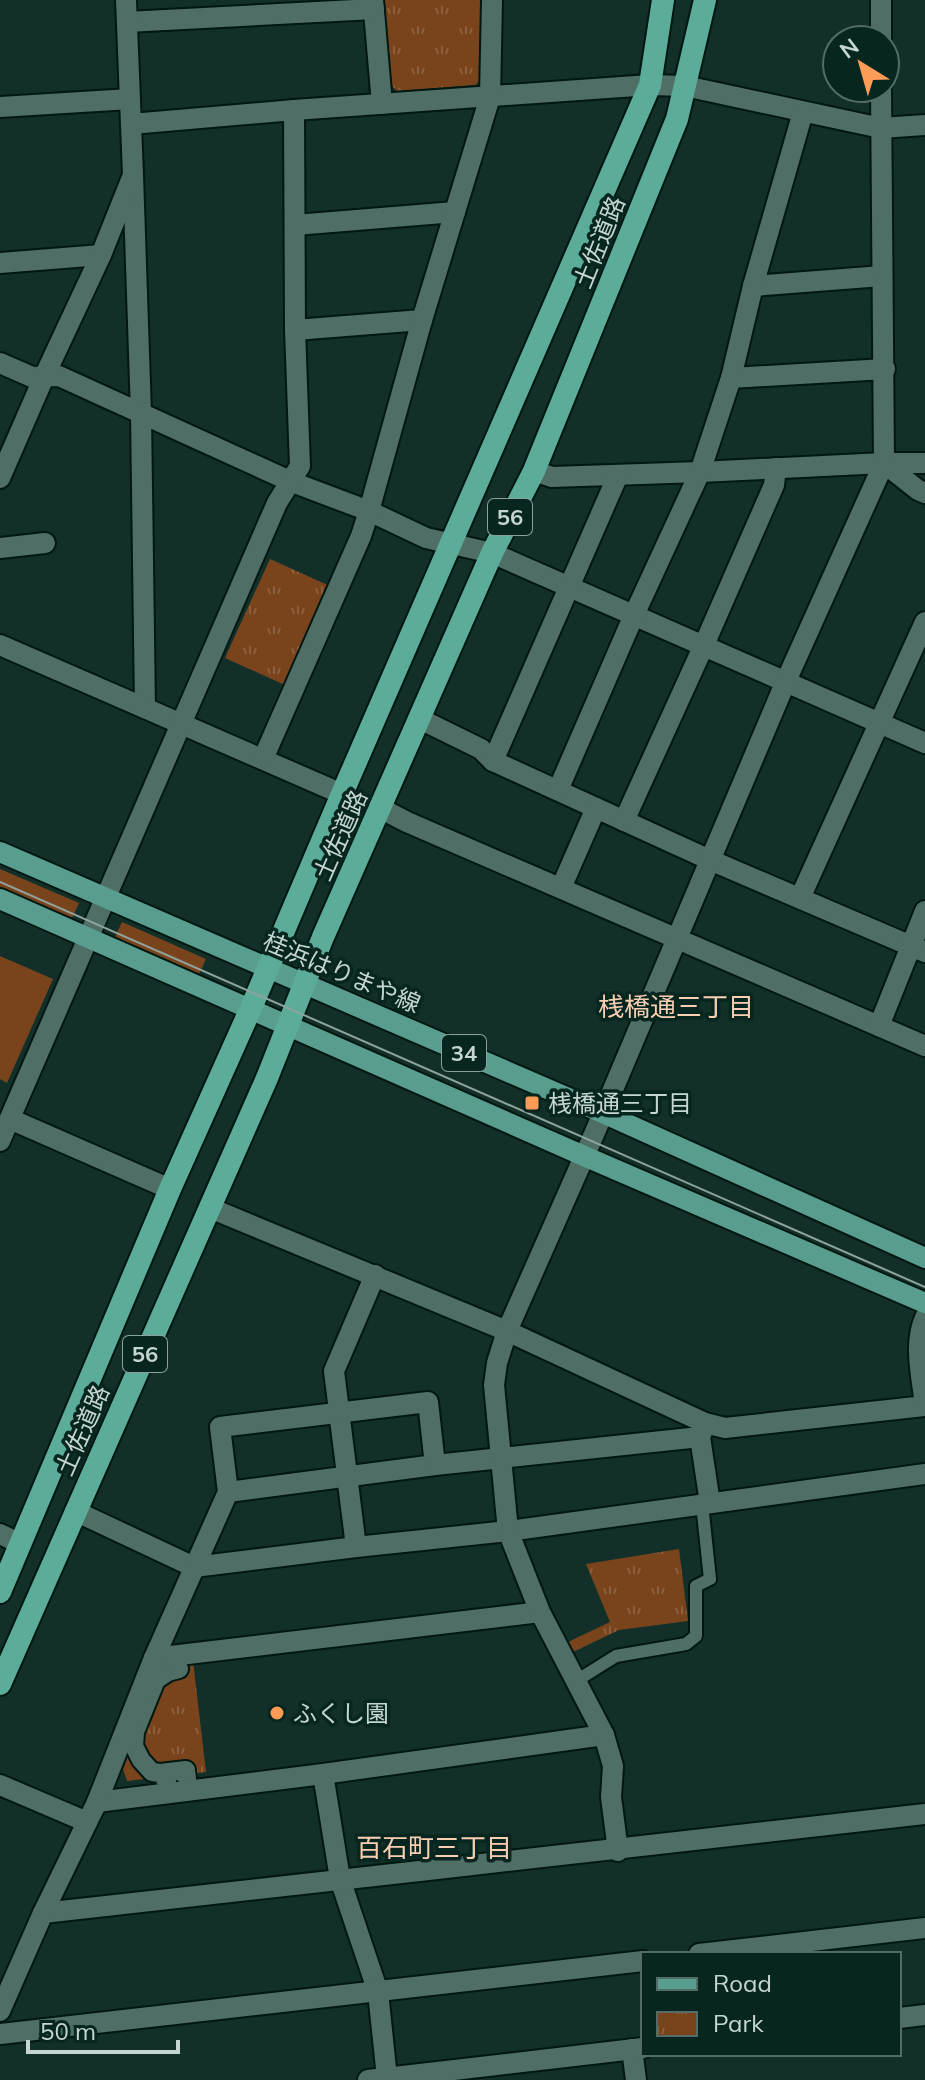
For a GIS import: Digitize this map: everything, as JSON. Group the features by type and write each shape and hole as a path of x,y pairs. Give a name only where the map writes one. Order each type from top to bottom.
{"highway":[{"name":"土佐道路","path":"1,1589 170,1189 650,85 663,0"},
{"name":"土佐道路","path":"0,1684 267,1078 304,983 492,553 534,471 677,119 705,0"}],"main road":[{"name":"桂浜はりまや線","path":"0,852 603,1113 925,1258"},
{"name":"34","path":"0,899 925,1303"}],"street":[{"path":"126,0 141,413 145,708"},
{"path":"263,759 361,536 369,511 422,320 490,97 492,0"},
{"path":"881,0 881,24"},
{"path":"127,22 373,4 382,104"},
{"path":"131,124 650,85 685,86 881,128 925,125"},
{"path":"0,107 130,99"},
{"path":"618,1851 611,1797 613,1766 604,1735 540,1612 508,1531 494,1385 497,1363 507,1331 678,939 786,681 884,463 881,104"},
{"path":"0,1141 277,503 300,466 295,330 294,110"},
{"path":"558,790 700,472 731,378 753,286 803,112"},
{"path":"0,478 101,255 133,175"},
{"path":"295,225 455,212"},
{"path":"0,263 101,255"},
{"path":"753,286 882,276"},
{"path":"295,330 422,320"},
{"path":"0,363 32,377 59,376 292,482 369,511 426,538 492,553 925,743"},
{"path":"731,378 885,369"},
{"path":"884,463 925,493"},
{"path":"534,471 552,477 925,463"},
{"path":"624,821 774,485 776,468"},
{"path":"493,761 618,475"},
{"path":"0,548 45,543"},
{"path":"800,898 925,622"},
{"path":"0,645 342,794"},
{"path":"420,719 481,749 493,761 710,860 918,949"},
{"path":"380,808 925,1046"},
{"path":"561,888 596,808"},
{"path":"879,1026 918,949 925,911"},
{"path":"10,1119 170,1189"},
{"path":"210,1208 507,1331 703,1430"},
{"path":"356,1547 334,1371 375,1275"},
{"path":"228,1492 703,1430 925,1406 919,1344 925,1318"},
{"path":"0,2011 97,1802 154,1658 228,1492 220,1427 428,1402 435,1465"},
{"path":"703,1430 706,1503"},
{"path":"75,1511 194,1567 508,1531 925,1474"},
{"path":"0,1534 21,1544"},
{"path":"154,1658 540,1612"},
{"path":"179,1669 156,1680 135,1732 134,1746 152,1772 164,1777 186,1770 187,1779"},
{"path":"97,1802 604,1735"},
{"path":"323,1774 340,1879 378,1992 377,2079 638,2048 636,2080"},
{"path":"0,1785 87,1822"},
{"path":"43,1913 618,1851 925,1814"},
{"path":"716,1952 925,1928"},
{"path":"0,2034 641,1961"},
{"path":"901,2018 925,2015"}],"lane":[{"path":"576,1681 616,1656 686,1644 696,1636 696,1586 710,1579 706,1503"}],"green space":[{"path":"383,0 485,0 482,79 475,85 397,91 390,84"},
{"path":"270,559 332,587 287,686 225,658"},
{"path":"0,869 79,903 72,918 0,887"},
{"path":"122,922 206,959 198,976 114,939"},
{"path":"0,956 53,979 7,1083 0,1079"},
{"path":"679,1549 688,1621 619,1630 573,1652 566,1643 610,1622 586,1564"},
{"path":"193,1661 206,1772 127,1781 123,1769 158,1673"}],"tram line":[{"path":"0,882 925,1287"}],"place":[{"name":"桟橋通三丁目","path":"532,1103"},
{"name":"ふくし園","path":"277,1713"}],"district":[{"name":"桟橋通三丁目","path":"676,1006"},
{"name":"百石町三丁目","path":"434,1847"}]}
